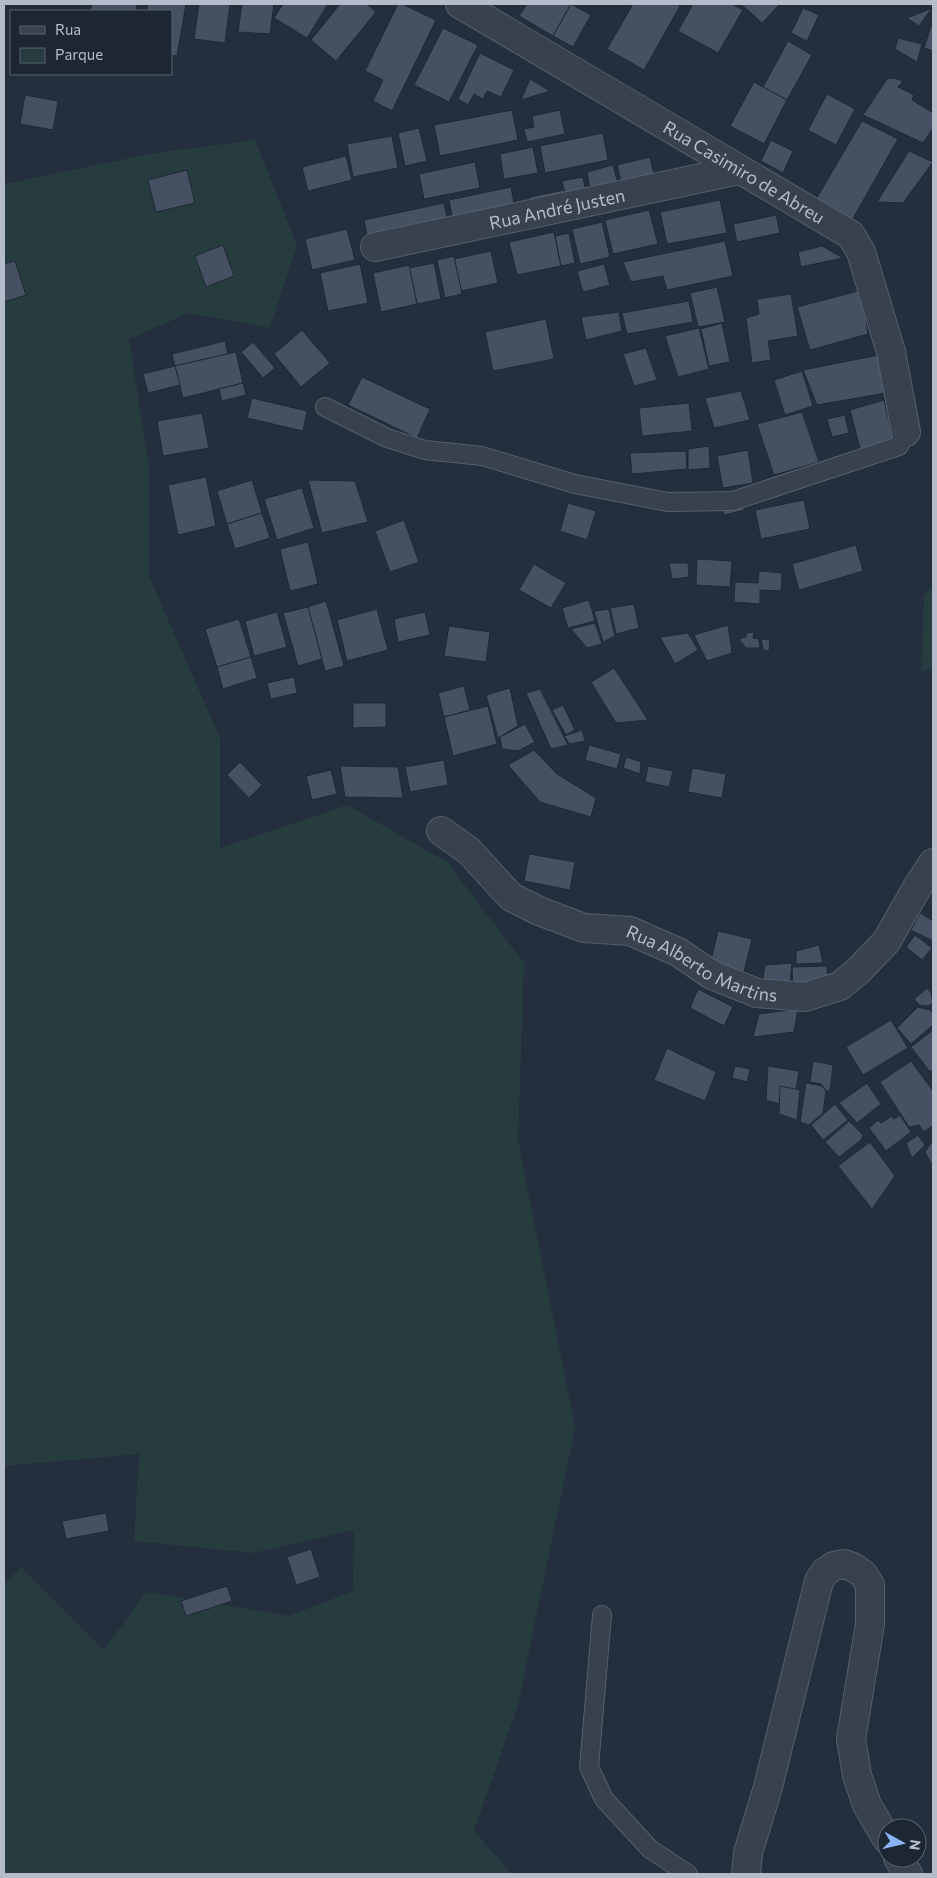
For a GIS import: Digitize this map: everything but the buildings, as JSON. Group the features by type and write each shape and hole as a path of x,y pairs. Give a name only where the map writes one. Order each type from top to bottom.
{"street":[{"name":"Rua Casimiro de Abreu","path":"460,4 851,235 861,252 891,352 906,432"},
{"name":"Rua André Justen","path":"374,247 739,170"},
{"name":"Rua Alberto Martins","path":"441,831 469,851 511,897 539,911 584,928 630,931 678,952 712,975 757,993 805,997 840,986 858,971 886,942 933,863"},
{"path":"746,1874 748,1853 768,1787 819,1581 825,1572 834,1566 844,1564 853,1567 863,1574 870,1586 870,1624 851,1739 857,1776 867,1805 877,1822"}],"lane":[{"path":"325,407 387,438 425,450 482,456 575,484 668,502 734,501 899,446 906,432"},
{"path":"602,1615 589,1767 604,1799 650,1849 688,1874"}],"green space":[{"path":"255,140 297,245 270,328 189,313 129,339 149,466 149,576 220,738 220,848 347,805 447,862 524,963 518,1140 575,1428 518,1705 474,1831 512,1874 4,1874 4,1585 21,1567 104,1650 146,1592 289,1616 353,1591 354,1530 253,1553 134,1541 139,1454 4,1466 4,184 155,153"},
{"path":"933,587 933,667 921,672 924,595"}]}
